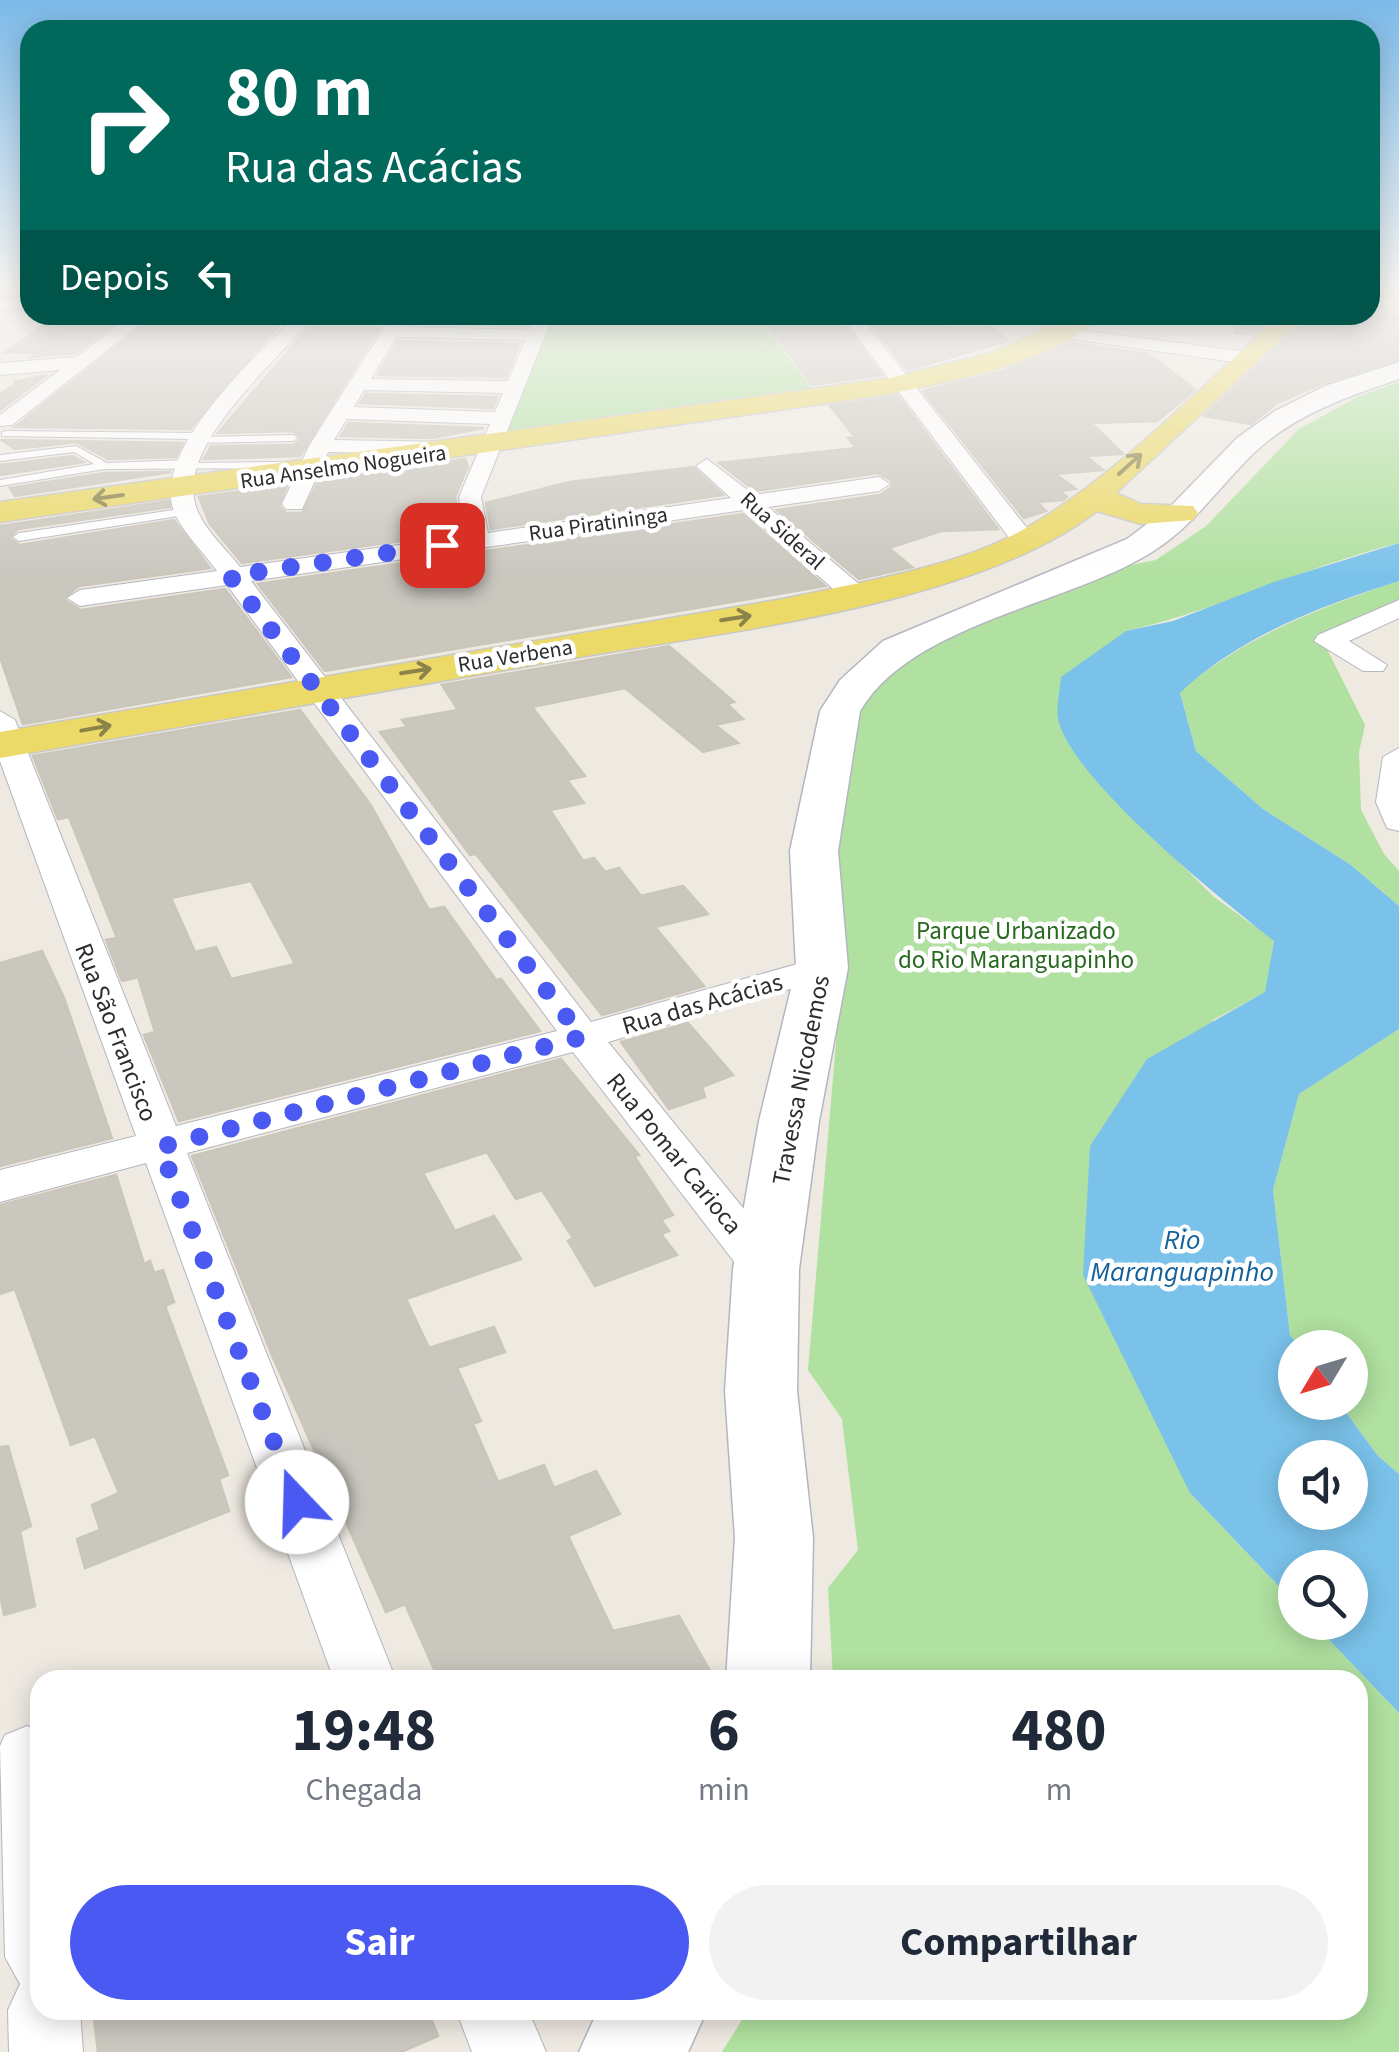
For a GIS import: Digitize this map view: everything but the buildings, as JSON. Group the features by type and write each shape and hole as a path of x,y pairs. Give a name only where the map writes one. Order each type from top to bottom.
{"main road":[{"name":"Rua Anselmo Nogueira","path":"10,524 189,468 478,447 882,385"},
{"name":"Rua Verbena","path":"2,736 320,688 857,596 962,567 1025,542 1100,491 1218,385"},
{"name":"Travessa Nicodemos","path":"768,1670 774,1538 761,1391 766,1268 789,1121 822,968 814,850 833,728 854,688 897,650 920,636 1139,546 1182,513 1247,444 1304,406 1360,385"},
{"path":"1100,491 1102,501 1126,512 1182,513"},
{"path":"629,2052 651,2020"}],"street":[{"path":"4,430 57,385"},
{"path":"189,468 252,385"},
{"path":"294,504 356,385"},
{"path":"396,385 512,387 500,418 478,447 470,497 478,540"},
{"path":"902,385 1025,542"},
{"path":"339,414 500,418"},
{"name":"Rua Sideral","path":"707,466 857,596"},
{"name":"Rua Pomar Carioca","path":"189,468 230,576 320,688 582,1037 766,1268"},
{"name":"Rua Piratininga","path":"80,598 879,484"},
{"path":"1373,666 1328,641 1399,608"},
{"name":"Rua São Francisco","path":"2,736 361,1670"},
{"path":"1399,757 1392,802 1399,821"},
{"name":"Rua das Acácias","path":"0,1186 582,1037 822,968"},
{"path":"26,1757 30,1814"},
{"path":"44,2020 46,2052"},
{"path":"496,2020 508,2052"}],"lane":[{"path":"105,466 76,449 4,457 4,430 189,468"},
{"path":"0,483 105,466 189,468 293,438"}],"green space":[{"path":"523,385 809,385 813,390 500,437"},
{"name":"Parque Urbanizado do Rio Maranguapinho","path":"1399,385 1399,543 1195,612 1126,631 1094,778 1214,897 1274,940 1266,992 1213,1020 1190,1493 1278,1585 1278,1640 1329,1640 1358,1670 832,1670 828,1588 858,1550 842,1419 808,1370 843,961 829,844 846,729 868,691 929,639 1090,573 1156,560 1206,526 1299,429 1357,397"},
{"path":"1399,581 1399,603 1326,647 1365,725 1359,752 1361,810 1384,854 1399,871 1399,906 1351,865 1263,809 1196,751 1180,692 1229,656 1283,626"},
{"path":"1399,1029 1399,1474 1378,1456 1352,1420 1368,1420 1368,1330 1289,1330 1273,1190 1299,1094"},
{"name":"Parque Urbanizado do Rio Maranguapinho","path":"1368,1681 1399,1713 1399,2052 722,2052 742,2020 1368,2020"}],"water":[{"name":"Rio Maranguapinho","path":"1399,543 1399,581 1312,612 1255,639 1180,693 1196,751 1263,809 1351,865 1399,906 1399,1029 1299,1094 1273,1190 1289,1330 1278,1330 1278,1420 1352,1420 1366,1440 1278,1440 1278,1530 1368,1530 1368,1442 1399,1474 1399,1713 1368,1681 1368,1670 1358,1670 1329,1640 1368,1640 1368,1550 1278,1550 1278,1585 1190,1493 1083,1275 1090,1146 1147,1059 1265,992 1274,941 1121,808 1093,777 1059,723 1061,677 1126,631 1173,621 1274,582"}],"route":[{"path":"297,1502 160,1147 582,1037 320,688 230,576 442,545"}]}
